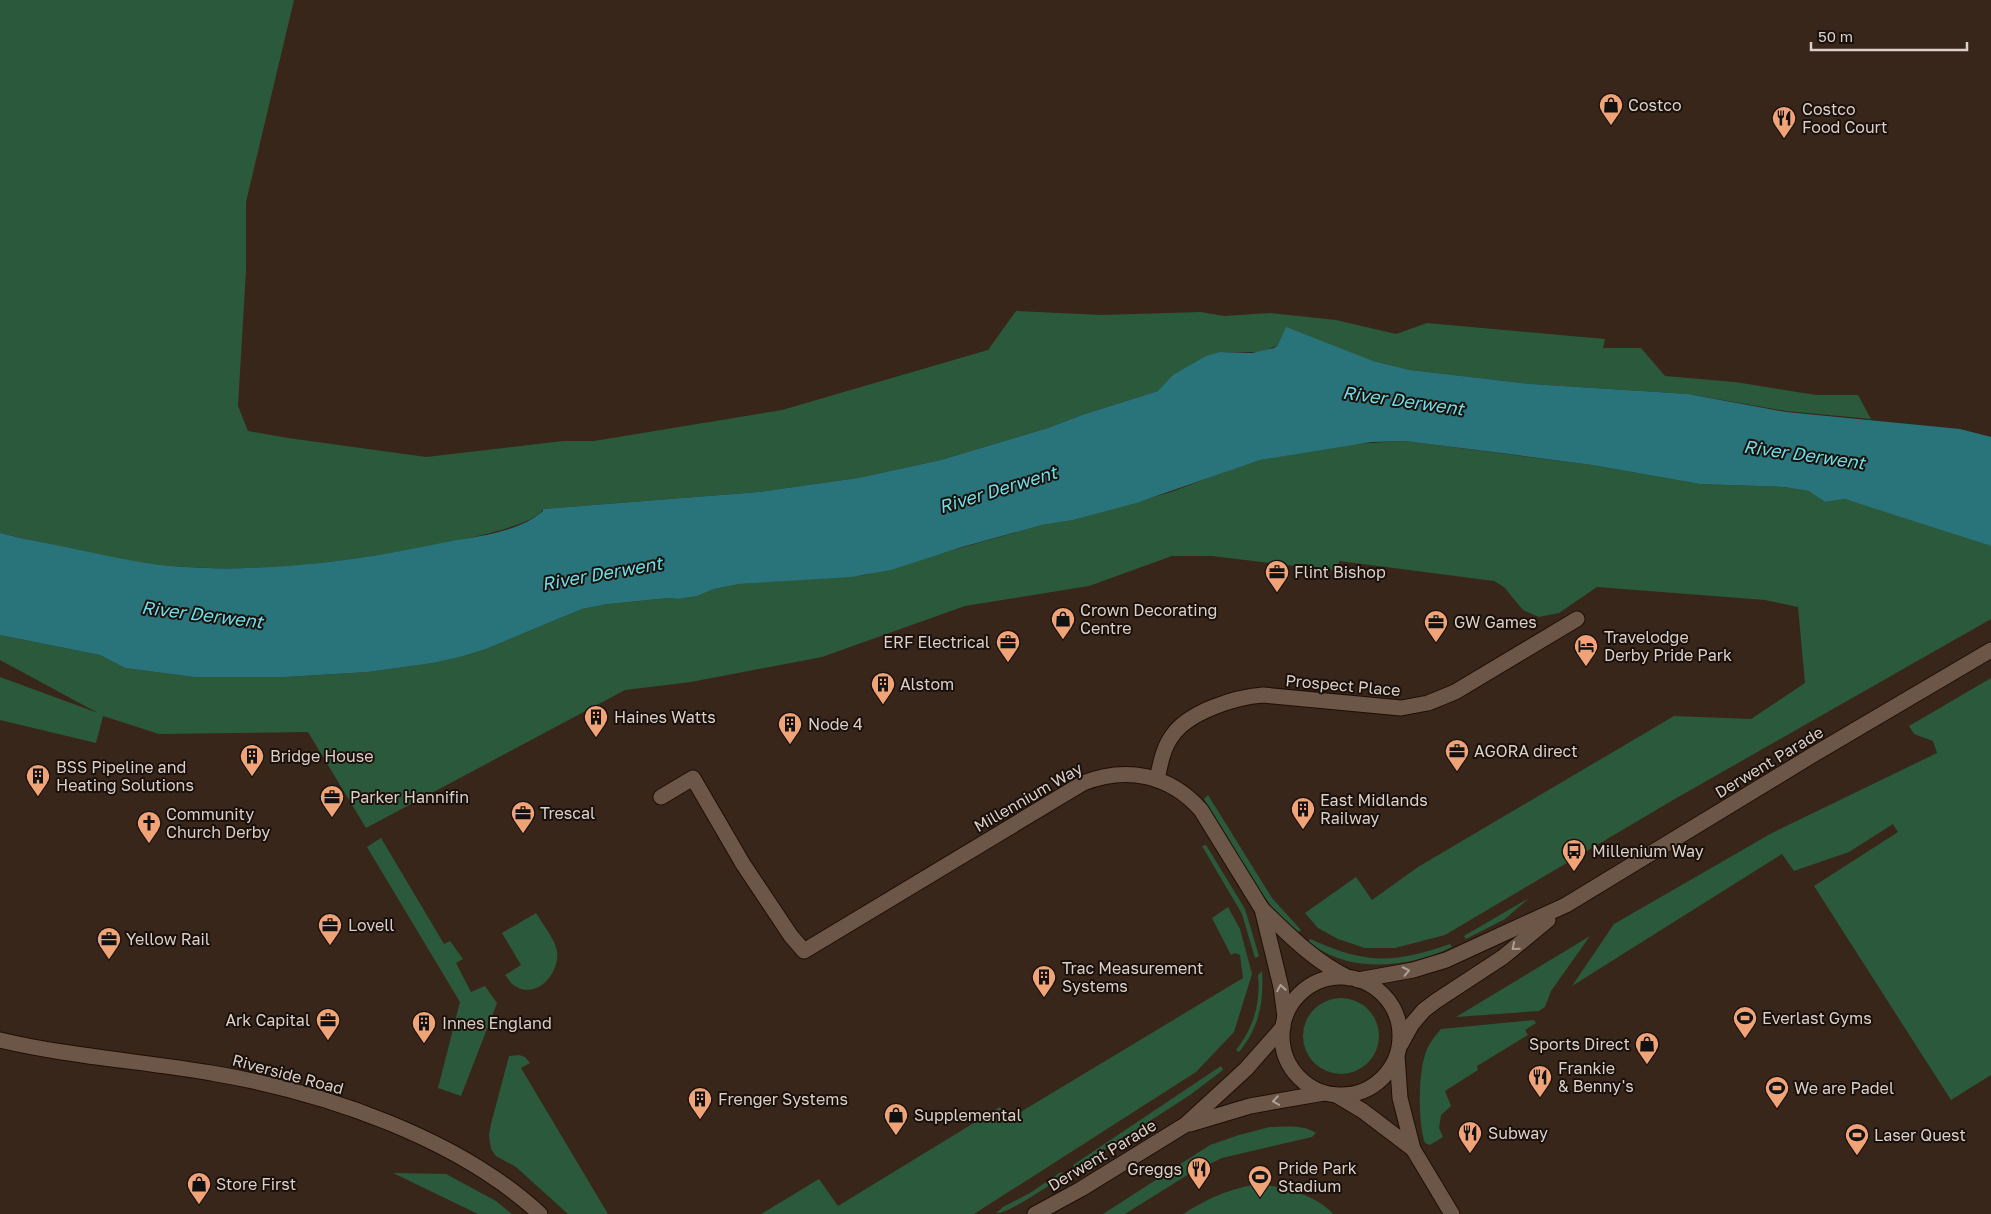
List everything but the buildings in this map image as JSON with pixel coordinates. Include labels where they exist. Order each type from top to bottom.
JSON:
[{"type":"street","name":"Prospect Place","points":[[1157,780],[1162,757],[1175,731],[1190,720],[1222,703],[1243,697],[1263,695],[1401,708],[1418,706],[1455,692],[1577,619]]},
{"type":"street","name":"Derwent Parade","points":[[1353,979],[1413,970],[1446,960],[1566,905],[1816,753],[1991,650]]},
{"type":"street","name":"Millennium Way","points":[[661,797],[693,778],[742,864],[791,936],[804,951],[1083,784],[1101,776],[1119,774],[1137,775],[1157,780],[1179,790],[1189,797],[1201,810],[1262,909],[1311,954],[1337,972],[1353,979]]},
{"type":"street","name":"Derwent Parade","points":[[1398,1052],[1419,1014],[1433,1002],[1503,957],[1566,905]]},
{"type":"street","name":"Millennium Way","points":[[1262,909],[1281,987],[1284,1022]]},
{"type":"street","points":[[1413,1149],[1363,1112],[1331,1094],[1312,1088],[1301,1080],[1289,1065],[1283,1047],[1284,1022],[1295,1000],[1310,986],[1328,979],[1353,979],[1374,987],[1387,998],[1392,1006],[1400,1030],[1398,1052],[1400,1098],[1413,1149],[1452,1214]]},
{"type":"street","name":"Derwent Parade","points":[[1035,1214],[1185,1125],[1246,1069],[1284,1022]]},
{"type":"street","name":"Riverside Road","points":[[0,1040],[217,1074],[281,1087],[324,1100],[413,1134],[451,1153],[496,1179],[540,1214]]},
{"type":"street","points":[[1331,1094],[1355,1094],[1371,1088],[1389,1071],[1398,1052]]},
{"type":"street","name":"Derwent Parade","points":[[1185,1125],[1250,1106],[1331,1094]]},
{"type":"green space","points":[[0,0],[294,0],[246,202],[246,270],[238,406],[248,431],[426,457],[563,441],[594,441],[782,410],[988,350],[1016,311],[1102,315],[1201,312],[1224,316],[1270,313],[1336,320],[1396,334],[1427,323],[1605,339],[1603,348],[1641,348],[1665,376],[1735,382],[1816,395],[1858,395],[1871,419],[1786,411],[1688,394],[1531,384],[1410,370],[1373,361],[1278,345],[1262,352],[1220,352],[1158,391],[1048,428],[941,460],[858,478],[759,492],[543,509],[530,519],[466,539],[380,555],[285,567],[200,568],[171,566],[129,561],[66,548],[0,533]]},
{"type":"green space","points":[[1405,441],[1592,465],[1700,484],[1784,487],[1810,491],[1825,502],[1845,499],[1863,504],[1991,546],[1991,619],[1673,800],[1445,935],[1395,948],[1365,948],[1338,939],[1318,928],[1305,913],[1356,877],[1372,900],[1418,867],[1674,716],[1751,719],[1805,683],[1798,607],[1765,600],[1597,587],[1559,613],[1539,617],[1523,610],[1504,587],[1494,581],[1339,561],[1338,571],[1212,556],[1172,556],[1089,586],[965,606],[822,657],[691,682],[625,690],[366,828],[308,732],[159,734],[103,716],[96,743],[0,720],[0,677],[98,713],[0,660],[0,635],[100,655],[125,668],[194,677],[285,677],[368,672],[433,663],[460,657],[486,649],[582,609],[608,604],[697,596],[714,589],[739,584],[865,575],[1042,525],[1073,520],[1171,492],[1260,460],[1352,444]]},
{"type":"green space","points":[[1991,678],[1991,1075],[1951,1100],[1814,886],[1898,832],[1893,824],[1849,852],[1794,871],[1782,854],[1572,986],[1614,924],[1772,833],[1937,753],[1933,741],[1914,734],[1909,726]]},
{"type":"green space","points":[[1208,795],[1272,898],[1301,930],[1297,933],[1272,907],[1260,891],[1204,799]]},
{"type":"green space","points":[[381,838],[444,944],[450,941],[463,959],[456,963],[471,992],[485,986],[497,1003],[461,1096],[438,1088],[460,1002],[367,847]]},
{"type":"green space","points":[[1206,845],[1245,909],[1259,956],[1255,958],[1242,914],[1202,846]]},
{"type":"green space","points":[[1529,898],[1505,919],[1466,939],[1464,936]]},
{"type":"green space","points":[[1228,907],[1240,929],[1252,974],[1234,1032],[1196,1072],[974,1214],[761,1214],[819,1179],[838,1206],[1000,1107],[1009,1119],[1243,978],[1240,955],[1235,953],[1231,955],[1212,918]]},
{"type":"green space","points":[[536,913],[554,942],[557,959],[551,975],[539,987],[531,990],[514,985],[505,975],[521,965],[502,933]]},
{"type":"green space","points":[[1590,936],[1551,991],[1545,1007],[1539,1011],[1456,1017]]},
{"type":"green space","points":[[1310,939],[1347,953],[1379,958],[1412,955],[1450,944],[1452,947],[1411,961],[1366,964],[1330,955],[1307,943]]},
{"type":"green space","points":[[1262,971],[1262,993],[1259,1014],[1251,1034],[1239,1052],[1236,1050],[1247,1033],[1257,1005],[1258,975]]},
{"type":"green space","points":[[1341,998],[1355,1001],[1368,1009],[1376,1022],[1379,1036],[1376,1050],[1368,1063],[1355,1071],[1341,1074],[1327,1071],[1314,1063],[1306,1050],[1303,1036],[1306,1022],[1314,1009],[1327,1001]]},
{"type":"green space","points":[[1534,1020],[1536,1023],[1525,1030],[1528,1035],[1477,1066],[1478,1070],[1445,1091],[1451,1106],[1441,1115],[1439,1128],[1443,1137],[1430,1145],[1425,1143],[1420,1112],[1421,1075],[1428,1048],[1441,1029]]},
{"type":"green space","points":[[519,1055],[525,1057],[530,1063],[521,1068],[608,1214],[568,1214],[516,1167],[496,1156],[491,1149],[489,1135],[491,1124],[509,1056]]},
{"type":"green space","points":[[1221,1066],[1223,1070],[1190,1095],[1075,1169],[1073,1165]]},
{"type":"green space","points":[[1270,1127],[1299,1127],[1316,1133],[1312,1137],[1222,1158],[1189,1174],[1125,1214],[1103,1214],[1210,1145]]},
{"type":"green space","points":[[1061,1172],[1065,1175],[1010,1209],[996,1213],[1003,1207],[1030,1193]]},
{"type":"green space","points":[[393,1173],[446,1174],[496,1201],[512,1214],[478,1214]]},
{"type":"green space","name":"Pride Park Stadium","points":[[1257,1184],[1298,1193],[1317,1201],[1333,1214],[1183,1214],[1218,1195]]},
{"type":"water","name":"River Derwent","points":[[1286,327],[1373,361],[1410,370],[1531,384],[1688,394],[1786,412],[1960,429],[1991,437],[1991,546],[1845,499],[1825,502],[1809,491],[1784,487],[1700,484],[1592,465],[1509,454],[1405,441],[1371,442],[1260,460],[1136,503],[1073,520],[1042,525],[962,547],[891,570],[851,577],[739,584],[714,589],[697,596],[608,604],[582,609],[486,649],[433,663],[368,672],[285,677],[194,677],[125,668],[100,655],[0,635],[0,533],[133,561],[171,566],[206,568],[275,567],[379,555],[510,529],[533,518],[543,509],[759,492],[858,478],[941,460],[1048,428],[1158,391],[1173,375],[1206,356],[1220,352],[1252,353],[1274,348],[1278,345]]},
{"type":"place","name":"Costco","points":[[1611,126]]},
{"type":"place","name":"Costco Food Court","points":[[1784,139]]},
{"type":"place","name":"Flint Bishop","points":[[1277,593]]},
{"type":"place","name":"Crown Decorating Centre","points":[[1063,640]]},
{"type":"place","name":"GW Games","points":[[1436,643]]},
{"type":"place","name":"ERF Electrical","points":[[1008,663]]},
{"type":"place","name":"Travelodge Derby Pride Park","points":[[1586,667]]},
{"type":"place","name":"Alstom","points":[[883,705]]},
{"type":"place","name":"Haines Watts","points":[[596,738]]},
{"type":"place","name":"Node 4","points":[[790,745]]},
{"type":"place","name":"AGORA direct","points":[[1457,772]]},
{"type":"place","name":"Bridge House","points":[[252,777]]},
{"type":"place","name":"BSS Pipeline and Heating Solutions","points":[[38,797]]},
{"type":"place","name":"Parker Hannifin","points":[[332,818]]},
{"type":"place","name":"East Midlands Railway","points":[[1303,830]]},
{"type":"place","name":"Trescal","points":[[523,834]]},
{"type":"place","name":"Community Church Derby","points":[[149,844]]},
{"type":"place","name":"Millenium Way","points":[[1574,872]]},
{"type":"place","name":"Lovell","points":[[330,946]]},
{"type":"place","name":"Yellow Rail","points":[[109,960]]},
{"type":"place","name":"Trac Measurement Systems","points":[[1044,998]]},
{"type":"place","name":"Everlast Gyms","points":[[1745,1039]]},
{"type":"place","name":"Ark Capital","points":[[328,1041]]},
{"type":"place","name":"Innes England","points":[[424,1044]]},
{"type":"place","name":"Sports Direct","points":[[1647,1065]]},
{"type":"place","name":"Frankie & Benny's","points":[[1540,1098]]},
{"type":"place","name":"We are Padel","points":[[1777,1109]]},
{"type":"place","name":"Frenger Systems","points":[[700,1120]]},
{"type":"place","name":"Supplemental","points":[[896,1136]]},
{"type":"place","name":"Subway","points":[[1470,1154]]},
{"type":"place","name":"Laser Quest","points":[[1857,1156]]},
{"type":"place","name":"Greggs","points":[[1199,1190]]},
{"type":"place","name":"Pride Park Stadium","points":[[1260,1198]]},
{"type":"place","name":"Store First","points":[[199,1205]]}]
